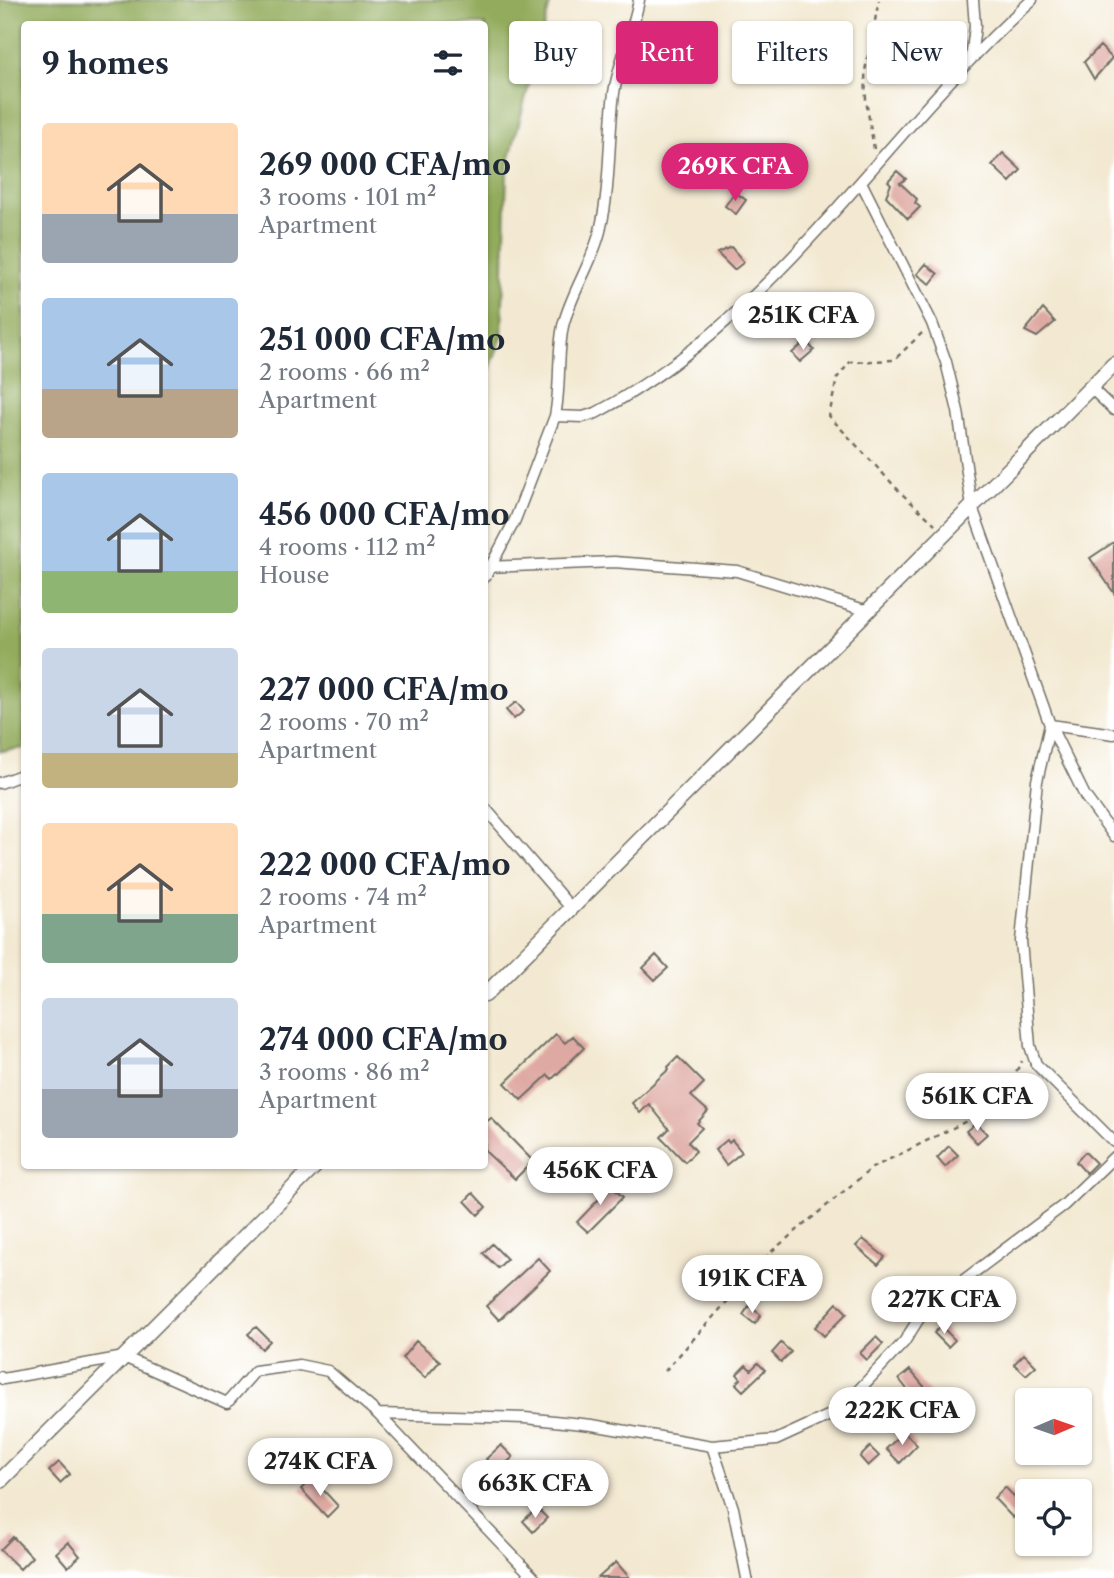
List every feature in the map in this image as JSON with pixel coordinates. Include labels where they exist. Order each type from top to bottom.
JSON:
[{"type":"street","points":[[488,567],[515,520],[555,416],[564,324],[589,266],[600,231],[616,81],[639,0]]},
{"type":"street","points":[[971,60],[975,26],[973,0]]},
{"type":"street","points":[[555,416],[583,417],[596,413],[674,364],[701,343],[791,260],[971,60],[1032,0]]},
{"type":"street","points":[[861,181],[932,323],[946,362],[958,411],[972,507],[1050,725],[1085,796],[1114,836]]},
{"type":"street","points":[[488,992],[1114,364]]},
{"type":"street","points":[[1091,388],[1114,410]]},
{"type":"street","points":[[488,571],[614,562],[737,571],[868,611]]},
{"type":"street","points":[[1050,725],[1114,734]]},
{"type":"street","points":[[1050,725],[1037,781],[1020,941],[1030,1046],[1036,1064],[1114,1142]]},
{"type":"street","points":[[0,783],[21,775]]},
{"type":"street","points":[[488,811],[571,908]]},
{"type":"street","points":[[378,1414],[525,1418],[592,1425],[712,1446],[776,1440],[839,1411],[904,1342],[925,1308],[1064,1205],[1114,1157]]},
{"type":"street","points":[[0,1481],[312,1169]]},
{"type":"street","points":[[0,1377],[3,1379],[124,1357],[227,1403],[255,1371],[299,1364],[328,1371],[378,1414],[534,1578]]},
{"type":"street","points":[[712,1446],[733,1508],[747,1578]]},
{"type":"path","points":[[874,167],[865,71],[879,0]]},
{"type":"path","points":[[932,323],[894,360],[850,362],[836,378],[829,416],[902,494],[945,534]]},
{"type":"path","points":[[666,1371],[772,1251],[872,1168],[997,1106],[1030,1046]]},
{"type":"green space","points":[[0,0],[551,0],[546,21],[509,21],[509,84],[529,84],[507,169],[502,337],[488,373],[488,21],[21,21],[21,748],[0,751]]},
{"type":"building","points":[[1100,46],[1112,58],[1094,79],[1084,62]]},
{"type":"building","points":[[1003,153],[1021,170],[1010,182],[992,165]]},
{"type":"building","points":[[897,171],[906,179],[900,183],[917,199],[915,203],[920,207],[908,219],[886,196],[891,184],[888,181]]},
{"type":"building","points":[[735,192],[746,200],[736,214],[725,206]]},
{"type":"building","points":[[731,247],[744,262],[734,270],[717,253]]},
{"type":"building","points":[[926,264],[938,274],[930,284],[917,274]]},
{"type":"building","points":[[857,302],[864,312],[853,320],[846,310]]},
{"type":"building","points":[[1043,309],[1055,322],[1037,337],[1025,331]]},
{"type":"building","points":[[806,341],[814,350],[800,362],[792,353]]},
{"type":"building","points":[[1114,542],[1114,593],[1090,558]]},
{"type":"building","points":[[516,702],[524,711],[514,719],[506,710]]},
{"type":"building","points":[[656,955],[668,968],[655,980],[643,968]]},
{"type":"building","points":[[556,1034],[565,1043],[573,1036],[584,1048],[552,1079],[548,1075],[521,1100],[505,1083]]},
{"type":"building","points":[[678,1057],[704,1083],[691,1096],[708,1111],[697,1123],[702,1128],[688,1142],[696,1151],[685,1162],[661,1137],[669,1129],[649,1104],[640,1113],[632,1103],[669,1069]]},
{"type":"building","points":[[491,1118],[533,1161],[515,1179],[488,1154],[488,1120]]},
{"type":"building","points":[[976,1123],[987,1134],[977,1143],[966,1131]]},
{"type":"building","points":[[727,1140],[729,1143],[732,1140],[742,1152],[726,1165],[715,1150]]},
{"type":"building","points":[[949,1146],[958,1155],[945,1167],[937,1158]]},
{"type":"building","points":[[1085,1152],[1096,1163],[1086,1173],[1076,1162]]},
{"type":"building","points":[[577,1156],[590,1168],[580,1178],[568,1166]]},
{"type":"building","points":[[607,1182],[623,1197],[588,1232],[577,1222],[601,1197],[597,1193]]},
{"type":"building","points":[[473,1193],[486,1207],[478,1215],[465,1201]]},
{"type":"building","points":[[863,1239],[885,1257],[878,1265],[856,1246]]},
{"type":"building","points":[[492,1244],[507,1259],[498,1268],[483,1253]]},
{"type":"building","points":[[538,1258],[550,1271],[499,1320],[486,1306]]},
{"type":"building","points":[[837,1303],[847,1313],[824,1336],[815,1327]]},
{"type":"building","points":[[749,1306],[761,1315],[755,1324],[743,1315]]},
{"type":"building","points":[[941,1326],[955,1340],[948,1347],[934,1333]]},
{"type":"building","points":[[256,1327],[270,1341],[262,1349],[248,1334]]},
{"type":"building","points":[[876,1337],[883,1344],[867,1360],[860,1353]]},
{"type":"building","points":[[416,1341],[440,1361],[425,1378],[402,1358]]},
{"type":"building","points":[[781,1343],[791,1352],[781,1362],[772,1353]]},
{"type":"building","points":[[1024,1354],[1036,1366],[1026,1375],[1014,1364]]},
{"type":"building","points":[[758,1363],[765,1370],[743,1391],[736,1384],[741,1379],[737,1374],[746,1365],[751,1370]]},
{"type":"building","points":[[910,1370],[939,1404],[923,1421],[908,1411],[917,1402],[899,1379]]},
{"type":"building","points":[[904,1432],[917,1445],[900,1463],[886,1449]]},
{"type":"building","points":[[501,1445],[513,1457],[498,1471],[486,1459]]},
{"type":"building","points":[[870,1447],[879,1456],[868,1466],[860,1457]]},
{"type":"building","points":[[59,1462],[70,1474],[60,1483],[49,1471]]},
{"type":"building","points":[[312,1478],[338,1506],[327,1517],[301,1489]]},
{"type":"building","points":[[1005,1487],[1015,1498],[1015,1516],[1013,1518],[994,1498]]},
{"type":"building","points":[[537,1508],[547,1518],[533,1532],[523,1521]]},
{"type":"building","points":[[13,1537],[32,1557],[20,1569],[0,1550]]},
{"type":"building","points":[[68,1542],[80,1556],[68,1567],[56,1553]]},
{"type":"building","points":[[616,1562],[630,1578],[598,1578]]}]
